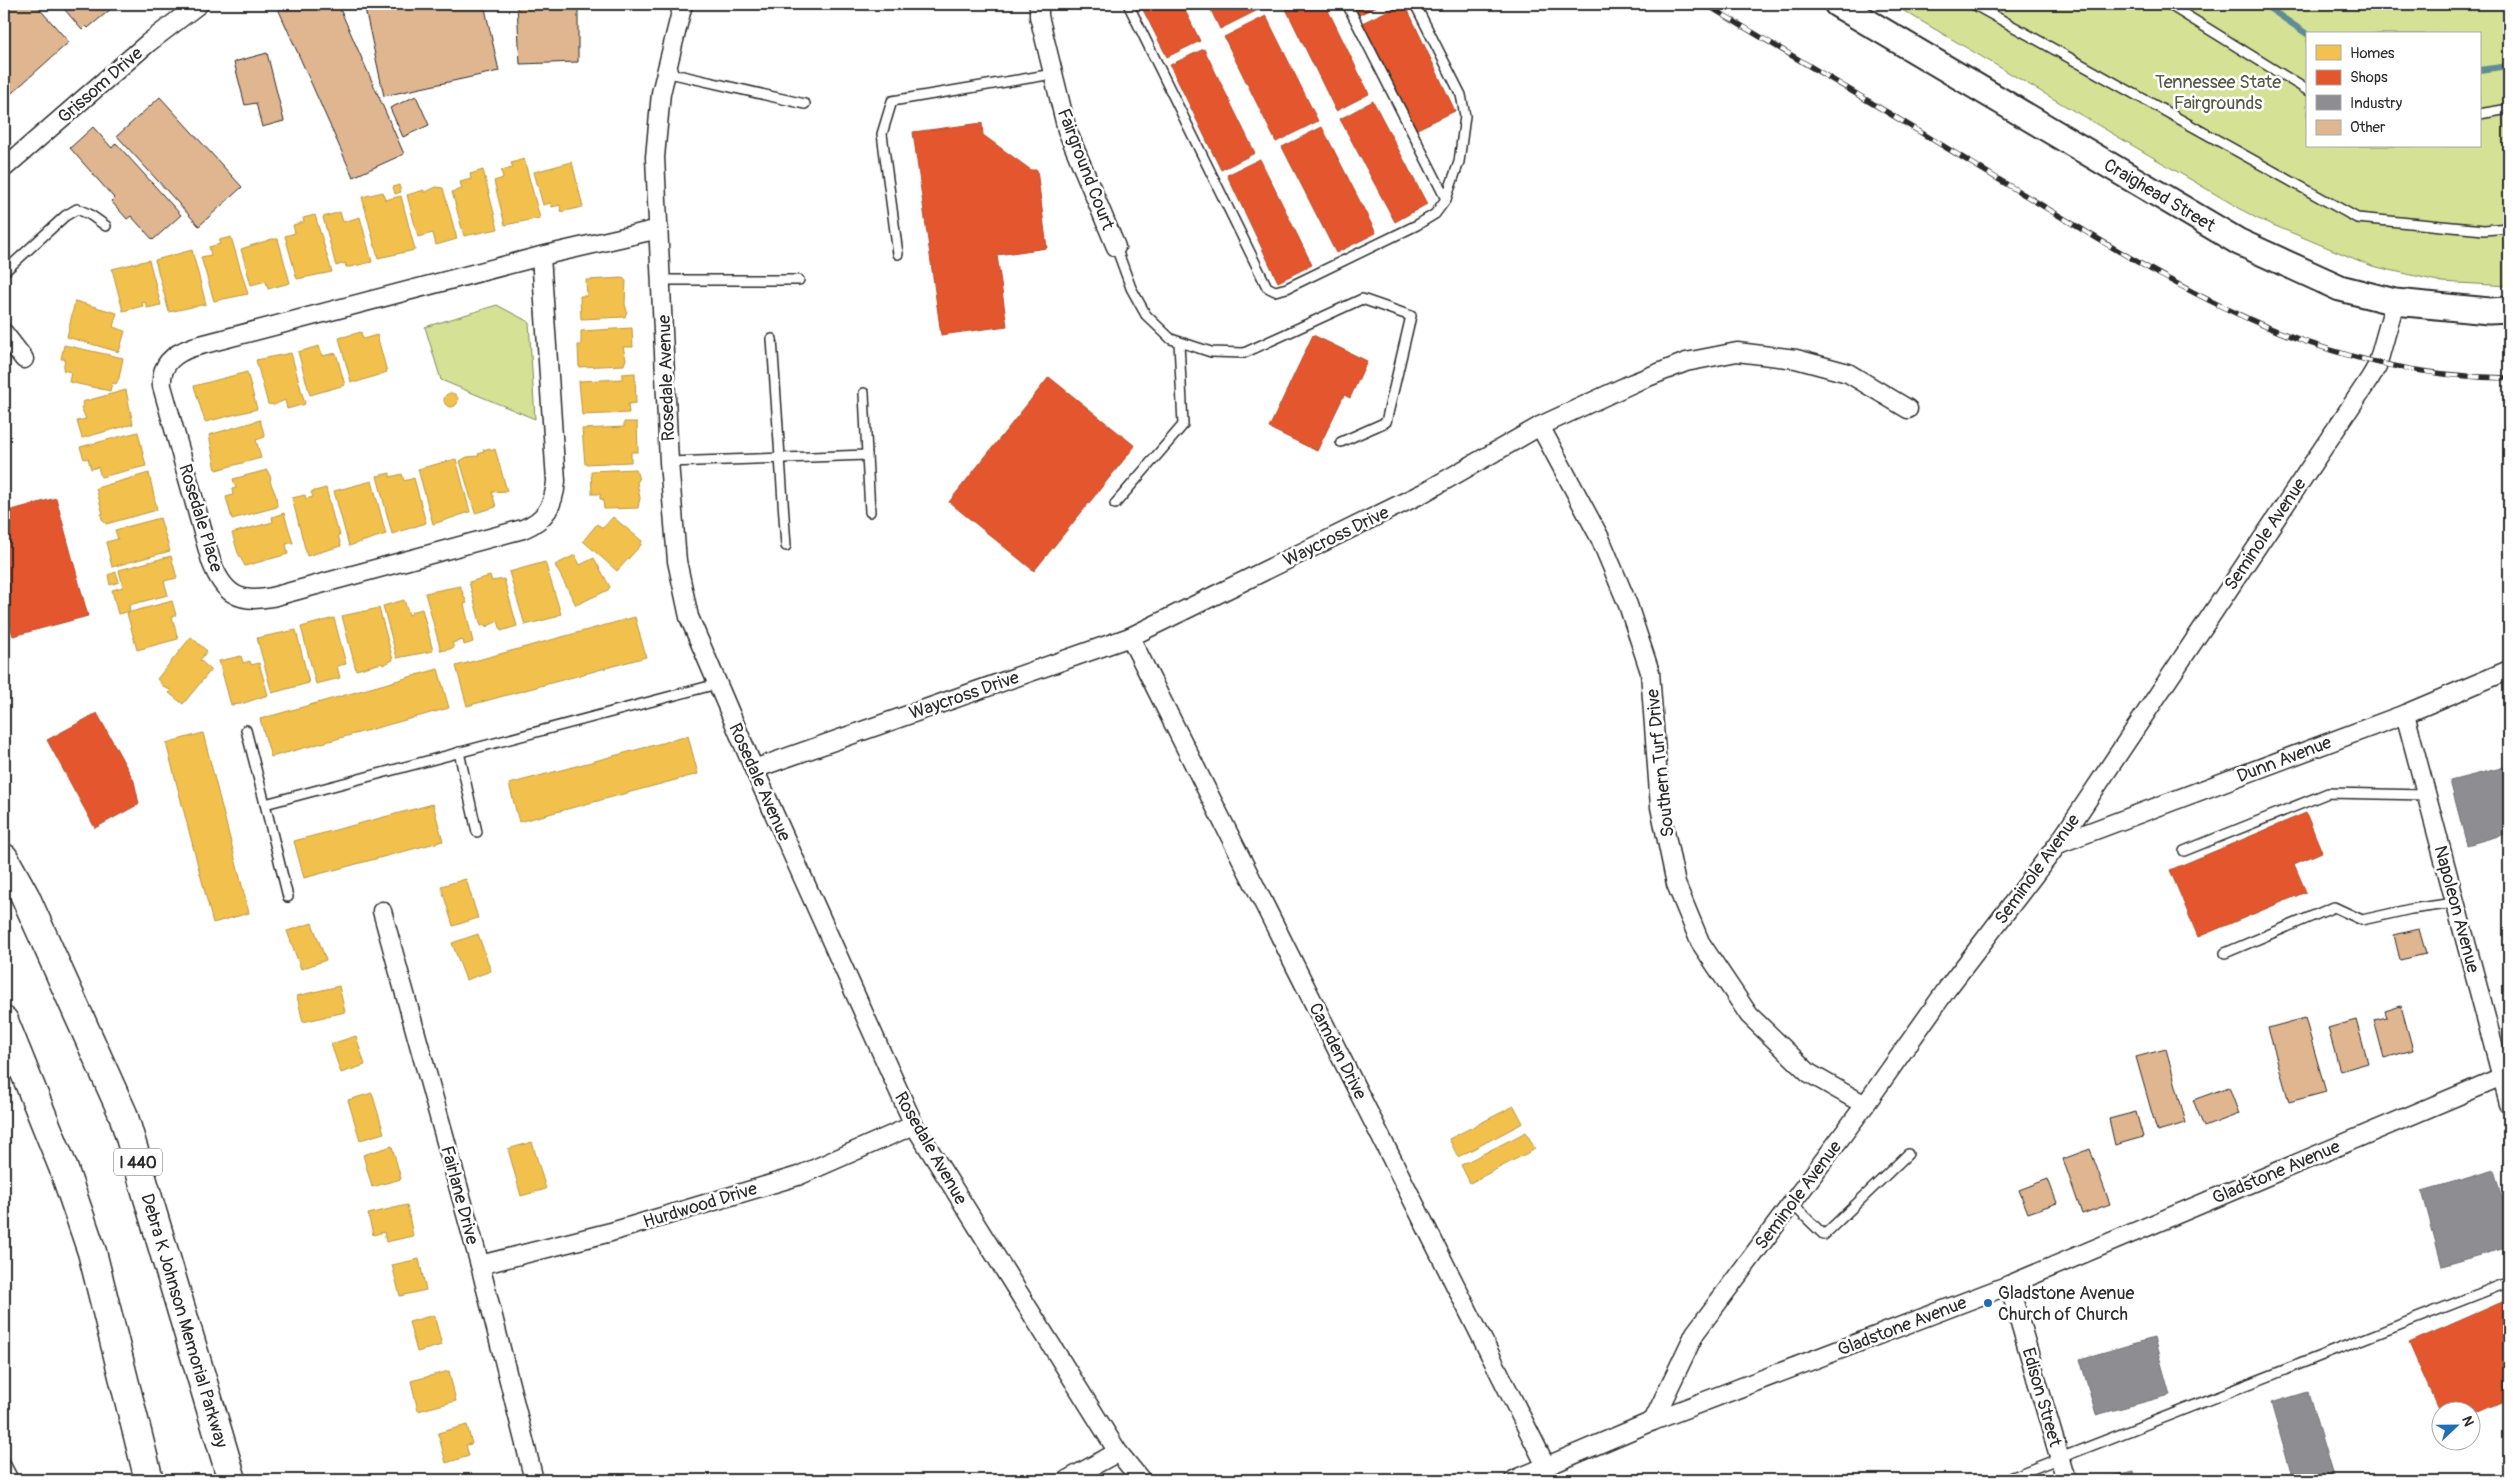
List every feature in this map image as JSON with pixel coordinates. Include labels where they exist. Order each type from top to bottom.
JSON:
[{"type":"highway","name":"Debra K Johnson Memorial Parkway","points":[[4,858],[25,896],[123,1114],[232,1480]]},
{"type":"highway","points":[[4,1021],[64,1167],[92,1252],[149,1480]]},
{"type":"street","name":"Grissom Drive","points":[[4,168],[148,43],[199,4]]},
{"type":"street","name":"Rosedale Avenue","points":[[682,4],[665,72],[658,112],[655,158],[669,462],[677,561],[682,591],[700,646],[716,684],[914,1125],[1118,1452],[1141,1480]]},
{"type":"street","name":"Fairground Court","points":[[1039,4],[1038,16],[1066,130],[1116,246]]},
{"type":"street","name":"Craighead Street","points":[[1836,4],[2239,242],[2340,288],[2395,302],[2489,311],[2509,310]]},
{"type":"street","name":"Rosedale Place","points":[[541,256],[556,481],[552,501],[545,516],[533,525],[523,529],[272,597],[247,600],[228,591],[216,575],[211,561],[162,386],[164,368],[176,354],[193,347],[541,256],[658,229]]},
{"type":"street","name":"Seminole Avenue","points":[[1653,1420],[1695,1333],[1865,1105],[1947,988],[2058,844],[2370,378],[2377,366],[2395,302]]},
{"type":"street","points":[[4,333],[24,359]]},
{"type":"street","name":"Waycross Drive","points":[[754,769],[1130,637],[1423,494],[1540,426],[1633,383],[1686,362],[1737,352],[1796,359],[1848,373],[1908,409]]},
{"type":"street","name":"Southern Turf Drive","points":[[1540,426],[1600,538],[1628,604],[1650,672],[1660,807],[1676,884],[1700,942],[1749,1015],[1809,1073],[1865,1105]]},
{"type":"street","name":"Camden Drive","points":[[1130,637],[1546,1466]]},
{"type":"street","name":"Dunn Avenue","points":[[2058,844],[2405,714],[2509,670]]},
{"type":"street","name":"Napoleon Avenue","points":[[2405,714],[2455,903],[2506,1076],[2509,1104]]},
{"type":"street","name":"Fairlane Drive","points":[[382,911],[480,1265],[534,1480]]},
{"type":"street","name":"Gladstone Avenue","points":[[1514,1480],[1653,1420],[2009,1285],[2506,1076]]},
{"type":"street","name":"Hurdwood Drive","points":[[480,1265],[611,1232],[798,1176],[914,1125]]},
{"type":"street","name":"Edison Street","points":[[2009,1285],[2066,1480]]},
{"type":"street","points":[[1067,1480],[1118,1452]]},
{"type":"lane","points":[[1128,4],[1267,287],[1275,291],[1287,288],[1408,229],[1435,214],[1446,199],[1459,162],[1465,116],[1461,95],[1415,4]]},
{"type":"lane","points":[[1347,4],[1446,199]]},
{"type":"lane","points":[[1973,4],[2357,218],[2484,230],[2509,228]]},
{"type":"lane","points":[[2168,4],[2306,89]]},
{"type":"lane","points":[[665,72],[805,104]]},
{"type":"lane","points":[[898,254],[882,134],[892,101],[1053,74]]},
{"type":"lane","points":[[2480,114],[2509,109]]},
{"type":"lane","points":[[4,272],[65,216],[77,209],[90,214],[106,226]]},
{"type":"lane","points":[[1116,246],[1131,288],[1146,316],[1171,339],[1211,352],[1244,352],[1362,299],[1411,316],[1386,422],[1342,442]]},
{"type":"lane","points":[[662,280],[799,280]]},
{"type":"lane","points":[[772,339],[786,546]]},
{"type":"lane","points":[[1115,504],[1183,425],[1179,342]]},
{"type":"lane","points":[[864,393],[870,512]]},
{"type":"lane","points":[[669,462],[868,455]]},
{"type":"lane","points":[[265,804],[716,684]]},
{"type":"lane","points":[[246,730],[288,897]]},
{"type":"lane","points":[[459,752],[477,832]]},
{"type":"lane","points":[[2184,851],[2328,793],[2427,795]]},
{"type":"lane","points":[[2225,953],[2334,907],[2362,920],[2411,909],[2455,903]]},
{"type":"lane","points":[[1792,1204],[1824,1235],[1908,1154]]},
{"type":"lane","points":[[2004,1480],[2509,1282]]},
{"type":"lane","points":[[4,1461],[14,1480]]},
{"type":"green space","name":"Tennessee State Fairgrounds","points":[[1892,4],[2509,4],[2509,286],[2442,282],[2372,266],[2256,218]]},
{"type":"green space","points":[[497,305],[529,322],[535,419],[441,380],[425,327]]},
{"type":"building: Homes","points":[[524,159],[540,218],[505,225],[494,181],[503,178],[501,170],[513,168],[511,163]]},
{"type":"building: Homes","points":[[572,162],[583,207],[561,212],[560,205],[552,207],[551,203],[543,205],[534,172]]},
{"type":"building: Homes","points":[[483,170],[498,229],[464,236],[452,192],[462,189],[460,182],[471,179],[470,174]]},
{"type":"building: Homes","points":[[399,185],[401,192],[395,194],[393,187]]},
{"type":"building: Homes","points":[[436,187],[443,188],[457,239],[436,245],[433,233],[418,237],[407,195],[424,190],[424,193]]},
{"type":"building: Homes","points":[[383,192],[385,200],[401,196],[415,250],[378,258],[362,197]]},
{"type":"building: Homes","points":[[340,212],[343,222],[360,217],[372,262],[350,267],[346,267],[345,263],[336,266],[323,217]]},
{"type":"building: Homes","points":[[315,215],[332,272],[297,279],[285,236],[295,233],[293,225],[304,222],[303,218]]},
{"type":"building: Homes","points":[[231,237],[248,294],[214,301],[201,257],[211,255],[209,247],[220,244],[219,240]]},
{"type":"building: Homes","points":[[272,239],[278,239],[290,283],[268,289],[266,281],[251,285],[241,249]]},
{"type":"building: Homes","points":[[192,250],[206,304],[169,312],[155,260]]},
{"type":"building: Homes","points":[[149,260],[161,305],[147,308],[145,302],[142,303],[143,306],[123,311],[112,269]]},
{"type":"building: Homes","points":[[623,278],[626,281],[625,304],[627,311],[625,317],[581,319],[580,296],[587,296],[586,280]]},
{"type":"building: Homes","points":[[75,301],[117,313],[113,327],[125,331],[119,352],[67,337]]},
{"type":"building: Homes","points":[[632,328],[633,347],[623,347],[626,359],[624,365],[579,367],[578,345],[581,345],[581,331]]},
{"type":"building: Homes","points":[[361,332],[363,339],[377,335],[387,372],[357,382],[351,382],[339,338]]},
{"type":"building: Homes","points":[[64,345],[123,358],[119,378],[116,384],[112,383],[110,391],[69,382],[71,372],[63,370],[65,359],[61,359]]},
{"type":"building: Homes","points":[[319,346],[322,356],[336,353],[345,385],[310,395],[298,352]]},
{"type":"building: Homes","points":[[291,353],[305,404],[287,409],[285,400],[274,405],[268,404],[256,360]]},
{"type":"building: Homes","points":[[247,372],[257,409],[205,422],[194,386]]},
{"type":"building: Homes","points":[[635,373],[636,403],[628,404],[629,413],[582,415],[579,381],[622,379],[622,374]]},
{"type":"building: Homes","points":[[126,390],[133,424],[82,438],[77,421],[86,419],[81,407],[83,407],[82,402]]},
{"type":"building: Homes","points":[[451,393],[456,395],[458,400],[456,405],[451,407],[446,405],[444,400],[446,395]]},
{"type":"building: Homes","points":[[260,420],[265,437],[256,440],[261,458],[216,470],[209,435]]},
{"type":"building: Homes","points":[[624,422],[637,422],[638,452],[631,452],[631,462],[585,464],[582,429],[624,427]]},
{"type":"building: Homes","points":[[138,432],[146,466],[101,477],[98,467],[91,469],[88,458],[84,459],[80,447]]},
{"type":"building: Homes","points":[[490,448],[491,451],[495,449],[507,491],[492,492],[496,507],[475,513],[460,461],[467,457],[479,456],[478,454],[484,452],[483,450]]},
{"type":"building: Homes","points":[[456,459],[470,512],[433,524],[418,469]]},
{"type":"building: Homes","points":[[636,469],[640,498],[638,508],[604,509],[603,499],[600,499],[600,494],[592,494],[591,471]]},
{"type":"building: Homes","points":[[267,470],[276,496],[277,507],[232,519],[226,497],[233,495],[232,489],[236,488],[233,479]]},
{"type":"building: Homes","points":[[149,473],[157,510],[106,524],[102,519],[101,514],[103,514],[96,488]]},
{"type":"building: Homes","points":[[390,473],[390,477],[402,474],[404,481],[414,478],[426,523],[392,534],[377,476]]},
{"type":"building: Homes","points":[[372,481],[386,534],[349,546],[334,491]]},
{"type":"building: Homes","points":[[326,488],[336,528],[338,528],[340,535],[338,535],[341,546],[307,556],[292,498],[305,495],[306,499],[313,497],[311,492]]},
{"type":"building: Homes","points":[[284,513],[293,543],[286,544],[288,554],[245,566],[238,553],[232,533],[273,522],[272,517]]},
{"type":"building: Homes","points":[[613,517],[642,541],[641,545],[617,571],[583,541],[597,524],[603,528]]},
{"type":"building: Homes","points":[[160,518],[170,551],[112,567],[106,542],[118,539],[115,530]]},
{"type":"building: Homes","points":[[575,555],[580,565],[594,558],[610,587],[608,590],[576,605],[555,565]]},
{"type":"building: Homes","points":[[171,556],[177,578],[164,581],[168,595],[129,605],[130,611],[118,614],[112,590],[123,587],[119,570]]},
{"type":"building: Homes","points":[[545,562],[561,614],[525,625],[509,572]]},
{"type":"building: Homes","points":[[116,572],[119,582],[110,585],[108,575]]},
{"type":"building: Homes","points":[[490,576],[492,581],[504,579],[517,626],[501,631],[498,621],[486,627],[486,625],[481,626],[469,582]]},
{"type":"building: Homes","points":[[460,586],[467,603],[464,604],[473,642],[464,645],[463,640],[452,643],[454,648],[441,651],[425,593]]},
{"type":"building: Homes","points":[[404,600],[409,615],[412,614],[411,612],[422,609],[433,651],[397,658],[383,606]]},
{"type":"building: Homes","points":[[172,601],[176,615],[172,617],[178,639],[137,650],[127,613]]},
{"type":"building: Homes","points":[[379,608],[393,660],[383,665],[382,663],[356,670],[342,616]]},
{"type":"building: Homes","points":[[635,617],[646,657],[467,706],[456,666]]},
{"type":"building: Homes","points":[[334,618],[346,664],[337,666],[340,678],[316,684],[301,627]]},
{"type":"building: Homes","points":[[296,630],[309,683],[272,693],[257,638]]},
{"type":"building: Homes","points":[[191,637],[207,651],[200,660],[211,670],[183,704],[169,693],[171,690],[165,688],[157,679]]},
{"type":"building: Homes","points":[[241,656],[243,663],[250,661],[251,665],[259,663],[268,695],[241,704],[231,705],[219,661]]},
{"type":"building: Homes","points":[[438,669],[449,708],[271,757],[260,719]]},
{"type":"building: Homes","points":[[203,733],[249,913],[213,923],[166,743]]},
{"type":"building: Homes","points":[[688,736],[698,774],[519,822],[509,784]]},
{"type":"building: Homes","points":[[433,804],[443,841],[304,878],[294,841]]},
{"type":"building: Homes","points":[[466,879],[478,918],[453,926],[441,886]]},
{"type":"building: Homes","points":[[312,923],[326,960],[301,969],[287,931]]},
{"type":"building: Homes","points":[[478,934],[491,971],[466,980],[452,943]]},
{"type":"building: Homes","points":[[339,986],[345,1012],[303,1022],[297,996]]},
{"type":"building: Homes","points":[[356,1036],[365,1065],[341,1073],[331,1044]]},
{"type":"building: Homes","points":[[372,1093],[384,1133],[360,1140],[348,1100]]},
{"type":"building: Homes","points":[[1514,1106],[1523,1123],[1458,1157],[1449,1139]]},
{"type":"building: Homes","points":[[1526,1132],[1535,1149],[1470,1183],[1461,1165]]},
{"type":"building: Homes","points":[[532,1142],[546,1189],[521,1196],[508,1149]]},
{"type":"building: Homes","points":[[392,1146],[401,1179],[372,1187],[363,1155]]},
{"type":"building: Homes","points":[[407,1205],[413,1236],[386,1242],[384,1232],[373,1235],[368,1214]]},
{"type":"building: Homes","points":[[419,1259],[426,1290],[400,1296],[392,1265]]},
{"type":"building: Homes","points":[[434,1315],[442,1345],[417,1352],[409,1322]]},
{"type":"building: Homes","points":[[449,1371],[456,1401],[418,1411],[411,1381]]},
{"type":"building: Homes","points":[[467,1425],[472,1444],[466,1445],[469,1456],[446,1463],[438,1433]]},
{"type":"building: Shops","points":[[1140,4],[1182,4],[1200,41],[1167,57]]},
{"type":"building: Shops","points":[[1208,4],[1260,4],[1262,8],[1220,29]]},
{"type":"building: Shops","points":[[1290,4],[1325,4],[1369,94],[1336,111],[1285,7]]},
{"type":"building: Shops","points":[[1354,4],[1381,4],[1359,15]]},
{"type":"building: Shops","points":[[1405,4],[1455,111],[1413,131],[1362,23]]},
{"type":"building: Shops","points":[[1266,16],[1318,121],[1276,142],[1224,37]]},
{"type":"building: Shops","points":[[1204,49],[1255,153],[1221,170],[1170,65]]},
{"type":"building: Shops","points":[[1373,101],[1427,204],[1395,222],[1340,119]]},
{"type":"building: Shops","points":[[982,123],[983,135],[1031,170],[1037,170],[1047,248],[997,255],[1007,326],[941,335],[913,132]]},
{"type":"building: Shops","points":[[1322,127],[1376,233],[1336,253],[1282,147]]},
{"type":"building: Shops","points":[[1260,159],[1312,265],[1278,282],[1227,175]]},
{"type":"building: Shops","points":[[1313,335],[1367,361],[1350,398],[1344,395],[1317,451],[1269,428]]},
{"type":"building: Shops","points":[[1049,377],[1135,446],[1034,571],[949,502]]},
{"type":"building: Shops","points":[[56,498],[88,616],[13,636],[4,601],[4,512]]},
{"type":"building: Shops","points":[[97,713],[134,781],[139,804],[95,828],[47,740]]},
{"type":"building: Shops","points":[[2306,813],[2322,852],[2294,864],[2306,892],[2198,937],[2170,870]]},
{"type":"building: Shops","points":[[2509,1299],[2509,1400],[2480,1413],[2480,1402],[2435,1402],[2409,1343]]},
{"type":"building: Industry","points":[[2509,766],[2509,833],[2467,845],[2450,781]]},
{"type":"building: Industry","points":[[2495,1170],[2509,1221],[2509,1247],[2442,1266],[2422,1191]]},
{"type":"building: Industry","points":[[2154,1338],[2170,1395],[2096,1415],[2080,1359]]},
{"type":"building: Industry","points":[[2308,1392],[2334,1480],[2293,1480],[2271,1403]]},
{"type":"building: Industry","points":[[2134,1471],[2136,1480],[2105,1480],[2104,1478]]},
{"type":"building: Other","points":[[4,4],[35,4],[69,42],[4,100]]},
{"type":"building: Other","points":[[60,4],[117,4],[88,28],[86,26],[82,30]]},
{"type":"building: Other","points":[[276,4],[345,4],[346,6],[340,9],[404,154],[353,177]]},
{"type":"building: Other","points":[[364,4],[484,4],[499,71],[384,96]]},
{"type":"building: Other","points":[[517,4],[578,4],[578,62],[520,64]]},
{"type":"building: Other","points":[[267,53],[284,121],[262,127],[256,103],[245,105],[234,62]]},
{"type":"building: Other","points":[[416,96],[429,125],[403,137],[390,108]]},
{"type":"building: Other","points":[[160,97],[242,187],[199,226],[117,136]]},
{"type":"building: Other","points":[[93,127],[112,148],[116,143],[181,215],[153,240],[131,216],[127,219],[111,201],[114,198],[70,148]]},
{"type":"building: Other","points":[[2419,929],[2426,954],[2400,960],[2394,935]]},
{"type":"building: Other","points":[[2401,1006],[2413,1050],[2384,1058],[2374,1020],[2387,1017],[2385,1011]]},
{"type":"building: Other","points":[[2305,1018],[2326,1092],[2289,1102],[2268,1028]]},
{"type":"building: Other","points":[[2356,1020],[2368,1063],[2340,1071],[2328,1028]]},
{"type":"building: Other","points":[[2166,1049],[2186,1123],[2157,1131],[2136,1057]]},
{"type":"building: Other","points":[[2229,1087],[2239,1114],[2204,1127],[2193,1100]]},
{"type":"building: Other","points":[[2136,1112],[2143,1137],[2115,1145],[2109,1119]]},
{"type":"building: Other","points":[[2090,1149],[2110,1204],[2082,1214],[2063,1159]]},
{"type":"building: Other","points":[[2048,1179],[2057,1203],[2028,1213],[2019,1190]]},
{"type":"waterway","points":[[2263,4],[2306,33]]},
{"type":"waterway","points":[[2480,70],[2509,66]]},
{"type":"railway","points":[[1705,4],[2124,254],[2183,287],[2243,316],[2304,341],[2368,360],[2436,373],[2509,378]]},
{"type":"place","name":"Gladstone Avenue Church of Church","points":[[1988,1303]]}]
